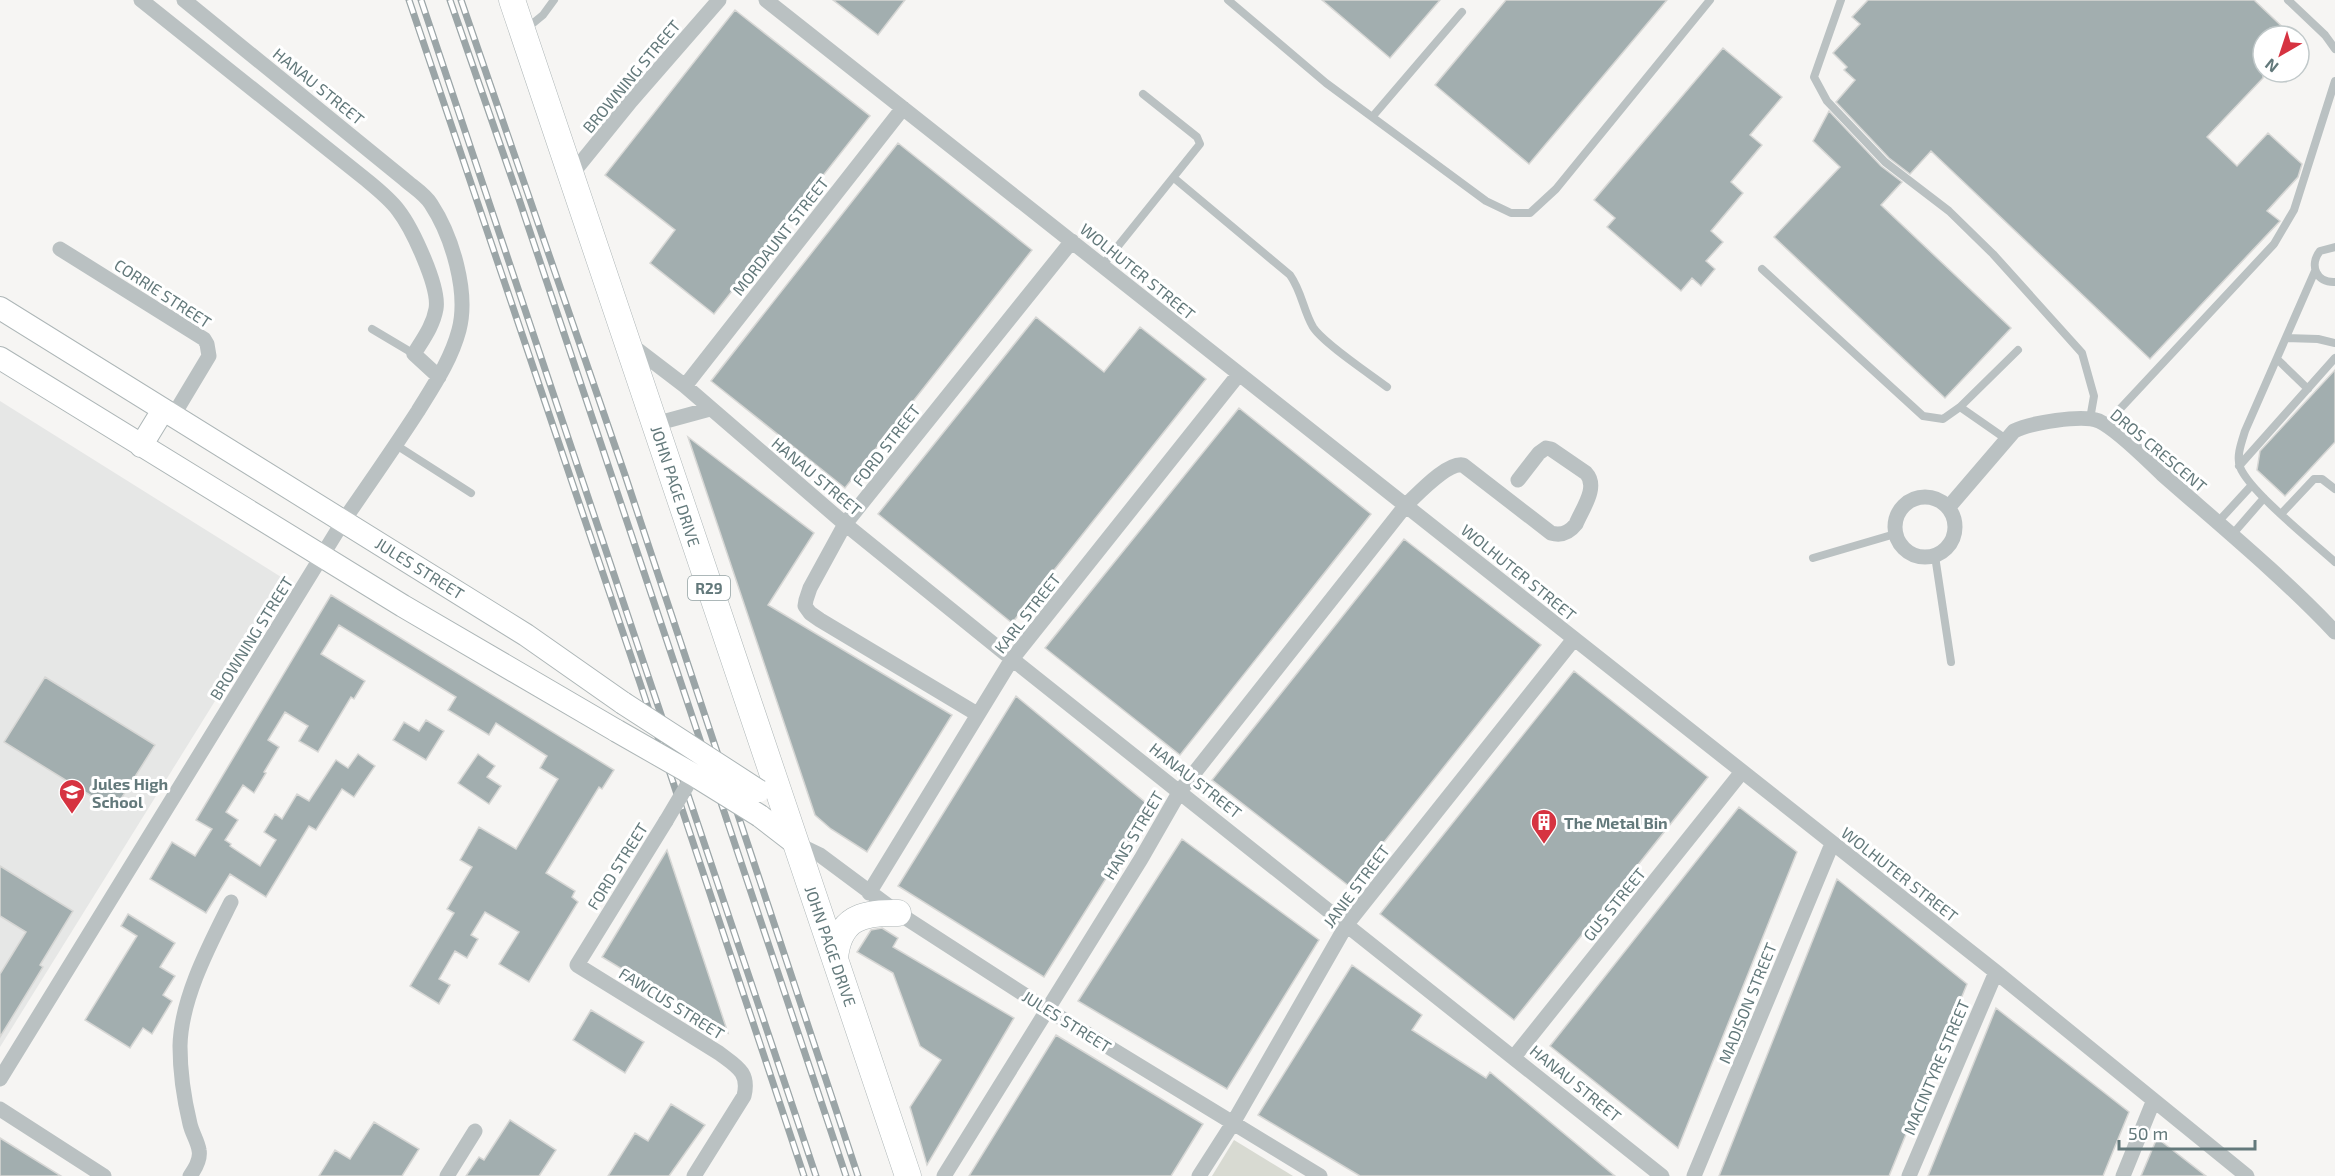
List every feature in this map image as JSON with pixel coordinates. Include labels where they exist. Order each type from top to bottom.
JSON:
[{"type":"main road","name":"JOHN PAGE DRIVE","points":[[512,0],[908,1176]]},
{"type":"main road","name":"JULES STREET","points":[[0,308],[526,634],[623,703],[759,791],[786,813]]},
{"type":"main road","name":"JULES STREET","points":[[0,358],[323,557],[694,775],[760,816],[795,843]]},
{"type":"main road","points":[[141,446],[168,413]]},
{"type":"main road","points":[[505,666],[526,634]]},
{"type":"main road","points":[[835,958],[836,944],[855,920],[869,914],[898,913]]},
{"type":"street","points":[[141,0],[364,178],[397,209],[407,224],[434,284],[437,305],[433,325],[414,354],[439,377]]},
{"type":"street","name":"HANAU STREET","points":[[184,0],[430,202]]},
{"type":"street","name":"BROWNING STREET","points":[[571,175],[718,0]]},
{"type":"street","name":"WOLHUTER STREET","points":[[766,0],[1406,505],[1741,773],[1996,972],[2153,1102],[2247,1176]]},
{"type":"street","name":"MORDAUNT STREET","points":[[685,386],[903,108]]},
{"type":"street","name":"BROWNING STREET","points":[[0,1079],[344,520],[396,445],[439,377],[459,328],[461,298],[456,260],[445,231],[430,202]]},
{"type":"street","name":"FORD STREET","points":[[977,714],[810,613],[805,606],[810,588],[845,524],[1072,241]]},
{"type":"street","name":"CORRIE STREET","points":[[60,249],[204,339],[207,344],[208,357],[168,413]]},
{"type":"street","name":"HANAU STREET","points":[[628,342],[685,386],[845,524],[1012,659],[1662,1176]]},
{"type":"street","name":"KARL STREET","points":[[869,893],[1012,659],[1239,374]]},
{"type":"street","points":[[655,424],[710,409]]},
{"type":"street","name":"DROS CRESCENT","points":[[1948,508],[2014,431],[2025,426],[2090,419],[2105,425],[2217,523],[2335,632]]},
{"type":"street","name":"HANS STREET","points":[[944,1176],[1048,1010],[1180,791],[1406,505],[1453,465],[1463,465],[1551,533],[1562,534],[1572,530],[1576,524],[1592,487],[1586,473],[1551,448],[1546,448],[1539,453],[1518,480]]},
{"type":"street","points":[[1924,497],[1938,500],[1948,508],[1954,521],[1954,536],[1947,548],[1935,556],[1922,558],[1910,554],[1901,546],[1896,534],[1895,521],[1901,509],[1911,501],[1924,497]]},
{"type":"street","name":"JANIE STREET","points":[[1199,1176],[1233,1123],[1347,924],[1574,639]]},
{"type":"street","name":"FORD STREET","points":[[577,965],[705,754]]},
{"type":"street","name":"GUS STREET","points":[[1514,1057],[1741,773]]},
{"type":"street","name":"JULES STREET","points":[[786,813],[820,855]]},
{"type":"street","name":"JULES STREET","points":[[795,843],[820,855],[898,913],[1048,1010],[1320,1176]]},
{"type":"street","name":"MADISON STREET","points":[[1694,1176],[1832,844]]},
{"type":"street","points":[[190,1176],[196,1167],[199,1151],[190,1123],[183,1085],[180,1045],[186,1009],[231,902]]},
{"type":"street","name":"FAWCUS STREET","points":[[577,965],[719,1053],[737,1067],[744,1076],[746,1086],[744,1096],[694,1176]]},
{"type":"street","name":"MACINTYRE STREET","points":[[1909,1176],[1996,972]]},
{"type":"street","points":[[2123,1176],[2153,1102]]},
{"type":"street","points":[[0,1109],[104,1176]]},
{"type":"street","points":[[447,1176],[475,1131]]},
{"type":"lane","points":[[544,0],[547,10]]},
{"type":"lane","points":[[522,31],[534,24],[554,0]]},
{"type":"lane","points":[[1228,0],[1326,83],[1486,201],[1511,213],[1530,213],[1556,189],[1710,0]]},
{"type":"lane","points":[[1841,0],[1814,77],[1821,93],[1885,162],[1949,211],[1993,254],[2082,353],[2094,396],[2090,419]]},
{"type":"lane","points":[[2288,0],[2325,35],[2335,49]]},
{"type":"lane","points":[[1373,116],[1462,12]]},
{"type":"lane","points":[[2105,425],[2274,244],[2294,210],[2335,81]]},
{"type":"lane","points":[[1102,266],[1200,144],[1197,137],[1143,94]]},
{"type":"lane","points":[[1174,178],[1290,275],[1299,287],[1313,327],[1387,387]]},
{"type":"lane","points":[[2335,247],[2327,247],[2316,257],[2315,271],[2245,431],[2239,453],[2239,466],[2251,486],[2335,562]]},
{"type":"lane","points":[[1762,269],[1923,416],[1943,419],[1960,407],[2018,350]]},
{"type":"lane","points":[[2315,271],[2322,279],[2335,282]]},
{"type":"lane","points":[[372,329],[414,354]]},
{"type":"lane","points":[[2286,338],[2318,339],[2335,343]]},
{"type":"lane","points":[[2239,466],[2335,358]]},
{"type":"lane","points":[[2277,359],[2308,389]]},
{"type":"lane","points":[[1960,407],[2006,439]]},
{"type":"lane","points":[[396,445],[471,494]]},
{"type":"lane","points":[[2282,513],[2314,479],[2322,479],[2335,489]]},
{"type":"lane","points":[[2217,523],[2251,486]]},
{"type":"lane","points":[[2231,536],[2264,498]]},
{"type":"lane","points":[[1813,558],[1896,534]]},
{"type":"lane","points":[[1935,556],[1951,662]]},
{"type":"shaded area","name":"Jules High School","points":[[0,401],[289,582],[0,1047]]},
{"type":"shaded area","points":[[1234,1140],[1293,1176],[1212,1176]]},
{"type":"building","points":[[833,0],[905,0],[878,35]]},
{"type":"building","points":[[1322,0],[1440,0],[1390,58]]},
{"type":"building","points":[[1506,0],[1667,0],[1529,164],[1435,85]]},
{"type":"building","points":[[1868,0],[2254,0],[2279,24],[2251,24],[2251,84],[2257,84],[2207,137],[2237,166],[2268,133],[2302,164],[2298,177],[2267,211],[2280,221],[2150,359],[1931,151],[1910,174],[1889,158],[1836,102],[1855,80],[1844,70],[1847,67],[1833,53],[1860,24],[1852,17]]},
{"type":"building","points":[[735,10],[870,116],[714,314],[650,263],[675,230],[605,175]]},
{"type":"building","points":[[1723,48],[1782,97],[1750,135],[1762,145],[1731,182],[1743,193],[1711,231],[1723,242],[1706,261],[1715,269],[1701,286],[1692,278],[1681,291],[1607,227],[1615,218],[1594,200]]},
{"type":"building","points":[[1829,111],[1881,166],[1902,182],[1881,205],[2011,328],[1945,398],[1774,237],[1840,167],[1813,141]]},
{"type":"building","points":[[898,143],[1032,250],[845,488],[711,381]]},
{"type":"building","points":[[1036,317],[1104,372],[1140,327],[1206,379],[1012,623],[878,514]]},
{"type":"building","points":[[2335,370],[2335,442],[2285,496],[2257,470],[2260,451]]},
{"type":"building","points":[[1239,408],[1371,514],[1180,755],[1045,648]]},
{"type":"building","points":[[688,437],[814,533],[768,605],[952,715],[867,852],[831,829],[815,815]]},
{"type":"building","points":[[1404,539],[1541,645],[1349,886],[1212,780]]},
{"type":"building","points":[[331,595],[614,770],[602,789],[599,787],[546,873],[575,891],[572,897],[578,902],[529,982],[499,964],[519,932],[485,912],[471,935],[478,939],[467,958],[455,951],[439,979],[450,985],[439,1004],[410,986],[454,913],[447,909],[472,867],[460,860],[479,827],[516,849],[558,779],[540,768],[547,756],[496,723],[489,735],[448,710],[456,697],[339,625],[321,654],[365,681],[354,699],[351,697],[318,752],[299,741],[308,726],[285,712],[268,740],[279,747],[264,772],[266,773],[254,793],[243,785],[226,812],[238,820],[225,840],[231,844],[230,846],[260,866],[276,840],[264,832],[275,814],[282,819],[297,794],[309,801],[336,760],[348,768],[358,754],[375,766],[354,797],[342,789],[316,830],[309,826],[266,897],[230,874],[206,913],[150,879],[172,842],[195,856],[212,829],[196,820]]},
{"type":"building","name":"The Metal Bin","points":[[1574,671],[1708,777],[1514,1020],[1380,914]]},
{"type":"building","points":[[45,677],[155,745],[114,810],[4,742]]},
{"type":"building","points":[[1016,696],[1151,807],[1044,977],[898,886]]},
{"type":"building","points":[[426,720],[444,731],[426,760],[393,740],[404,722],[419,731]]},
{"type":"building","points":[[478,754],[495,766],[487,777],[501,786],[489,804],[458,783]]},
{"type":"building","points":[[1739,807],[1797,852],[1678,1148],[1550,1046]]},
{"type":"building","points":[[1182,839],[1319,940],[1227,1089],[1078,1001]]},
{"type":"building","points":[[667,850],[728,1033],[602,957]]},
{"type":"building","points":[[0,866],[73,911],[40,965],[43,967],[0,1037],[0,974],[26,932],[0,916]]},
{"type":"building","points":[[1837,879],[1967,984],[1889,1176],[1719,1176]]},
{"type":"building","points":[[128,914],[175,943],[160,967],[175,976],[163,995],[172,1001],[152,1034],[143,1028],[130,1048],[85,1020],[137,936],[121,926]]},
{"type":"building","points":[[882,928],[898,938],[893,947],[1014,1018],[927,1165],[910,1107],[941,1060],[920,1046],[893,973],[857,952],[871,930]]},
{"type":"building","points":[[1352,965],[1422,1015],[1412,1030],[1486,1078],[1490,1072],[1615,1176],[1360,1176],[1258,1115]]},
{"type":"building","points":[[1996,1008],[2129,1112],[2103,1176],[1928,1176]]},
{"type":"building","points":[[591,1010],[644,1042],[625,1073],[573,1040]]},
{"type":"building","points":[[1056,1035],[1203,1124],[1171,1176],[969,1176]]},
{"type":"building","points":[[671,1104],[705,1125],[669,1176],[608,1176],[635,1133],[648,1141]]},
{"type":"building","points":[[510,1120],[556,1150],[539,1176],[466,1176],[479,1157],[484,1160]]},
{"type":"building","points":[[374,1122],[419,1149],[402,1176],[319,1176],[335,1150],[350,1159]]},
{"type":"building","points":[[0,1138],[61,1176],[0,1176]]},
{"type":"building","points":[[2157,1138],[2206,1176],[2141,1176]]},
{"type":"railway","points":[[409,0],[804,1176]]},
{"type":"railway","points":[[421,0],[816,1176]]},
{"type":"railway","points":[[450,0],[519,199],[846,1176]]},
{"type":"railway","points":[[461,0],[625,475],[858,1176]]},
{"type":"place","name":"Jules High School","points":[[72,815]]},
{"type":"place","name":"The Metal Bin","points":[[1544,845]]}]
